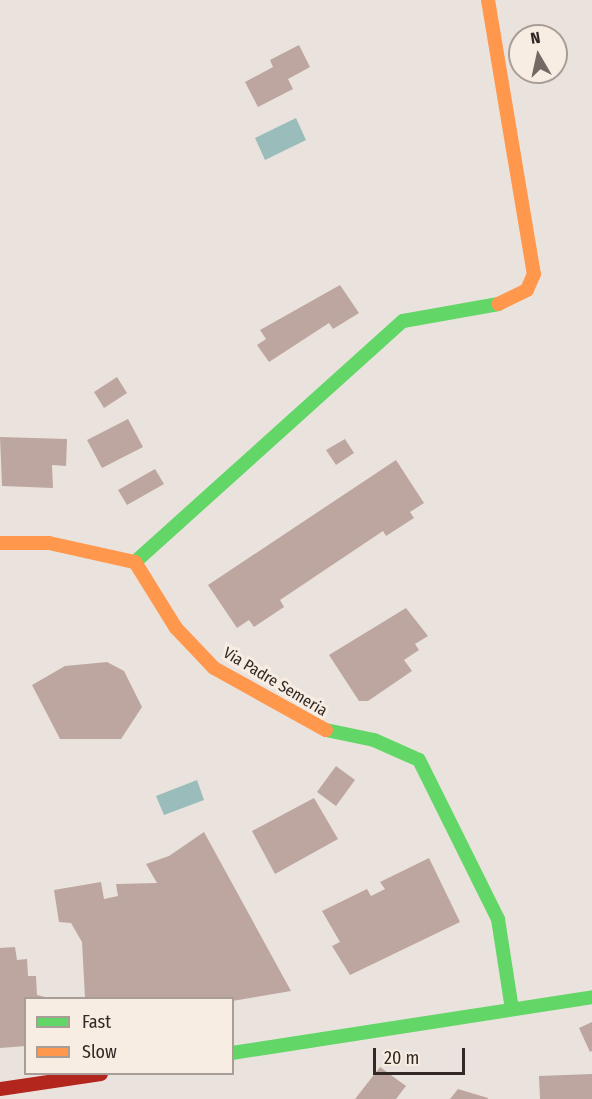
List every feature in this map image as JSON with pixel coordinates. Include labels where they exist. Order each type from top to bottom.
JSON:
[{"type":"street","points":[[0,543],[49,543],[135,562],[403,321],[509,302],[527,290],[534,274],[528,219],[488,0]]},
{"type":"street","name":"Via Padre Semeria","points":[[135,562],[176,628],[214,668],[315,728],[374,740],[419,760],[498,920],[512,1009]]},
{"type":"street","points":[[234,1053],[592,997]]},
{"type":"street","points":[[0,1089],[94,1075]]},
{"type":"water","points":[[296,118],[306,140],[265,160],[255,138]]},
{"type":"water","points":[[197,780],[204,800],[164,815],[156,796]]},
{"type":"building","points":[[299,45],[310,67],[288,79],[293,89],[258,107],[245,82],[273,67],[270,60]]},
{"type":"building","points":[[340,285],[359,313],[333,329],[329,323],[269,362],[257,345],[266,339],[260,330]]},
{"type":"building","points":[[117,377],[127,393],[104,408],[94,392]]},
{"type":"building","points":[[128,419],[143,447],[102,468],[87,440]]},
{"type":"building","points":[[0,437],[67,439],[66,466],[52,465],[53,488],[2,486]]},
{"type":"building","points":[[345,439],[354,453],[336,465],[326,450]]},
{"type":"building","points":[[396,460],[424,503],[410,512],[414,518],[386,536],[383,531],[280,600],[284,607],[254,627],[249,620],[237,628],[208,585]]},
{"type":"building","points":[[155,469],[164,484],[127,505],[118,490]]},
{"type":"building","points":[[406,608],[428,636],[415,644],[419,650],[404,660],[412,671],[368,701],[359,701],[329,655]]},
{"type":"building","points":[[107,662],[124,671],[142,707],[121,739],[60,739],[32,685],[65,666]]},
{"type":"building","points":[[336,766],[355,780],[336,806],[317,792]]},
{"type":"building","points":[[314,798],[338,839],[275,874],[252,831]]},
{"type":"building","points":[[204,832],[291,991],[234,1001],[234,997],[85,997],[82,942],[71,923],[59,922],[54,890],[101,882],[104,899],[118,896],[116,884],[157,883],[146,864],[169,856]]},
{"type":"building","points":[[429,858],[460,922],[350,975],[332,946],[340,942],[322,911],[367,889],[371,896],[385,889],[380,882]]},
{"type":"building","points":[[15,947],[17,960],[27,959],[28,976],[36,976],[37,995],[45,997],[24,997],[24,1046],[0,1048],[0,948]]},
{"type":"building","points":[[592,1022],[592,1051],[590,1052],[579,1028]]},
{"type":"building","points":[[380,1067],[406,1086],[396,1099],[355,1099]]},
{"type":"building","points":[[592,1074],[592,1099],[540,1099],[539,1076]]},
{"type":"building","points":[[458,1089],[488,1098],[488,1099],[450,1099]]},
{"type":"traffic: fast","points":[[135,562],[403,321],[498,304]]},
{"type":"traffic: fast","points":[[326,730],[374,740],[419,760],[498,919],[512,1009]]},
{"type":"traffic: fast","points":[[234,1053],[592,997]]},
{"type":"traffic: slow","points":[[488,0],[534,274],[527,290],[498,304]]},
{"type":"traffic: slow","points":[[0,543],[49,543],[135,562],[176,628],[214,668],[326,730]]},
{"type":"traffic: jam","points":[[0,1089],[94,1075]]}]
